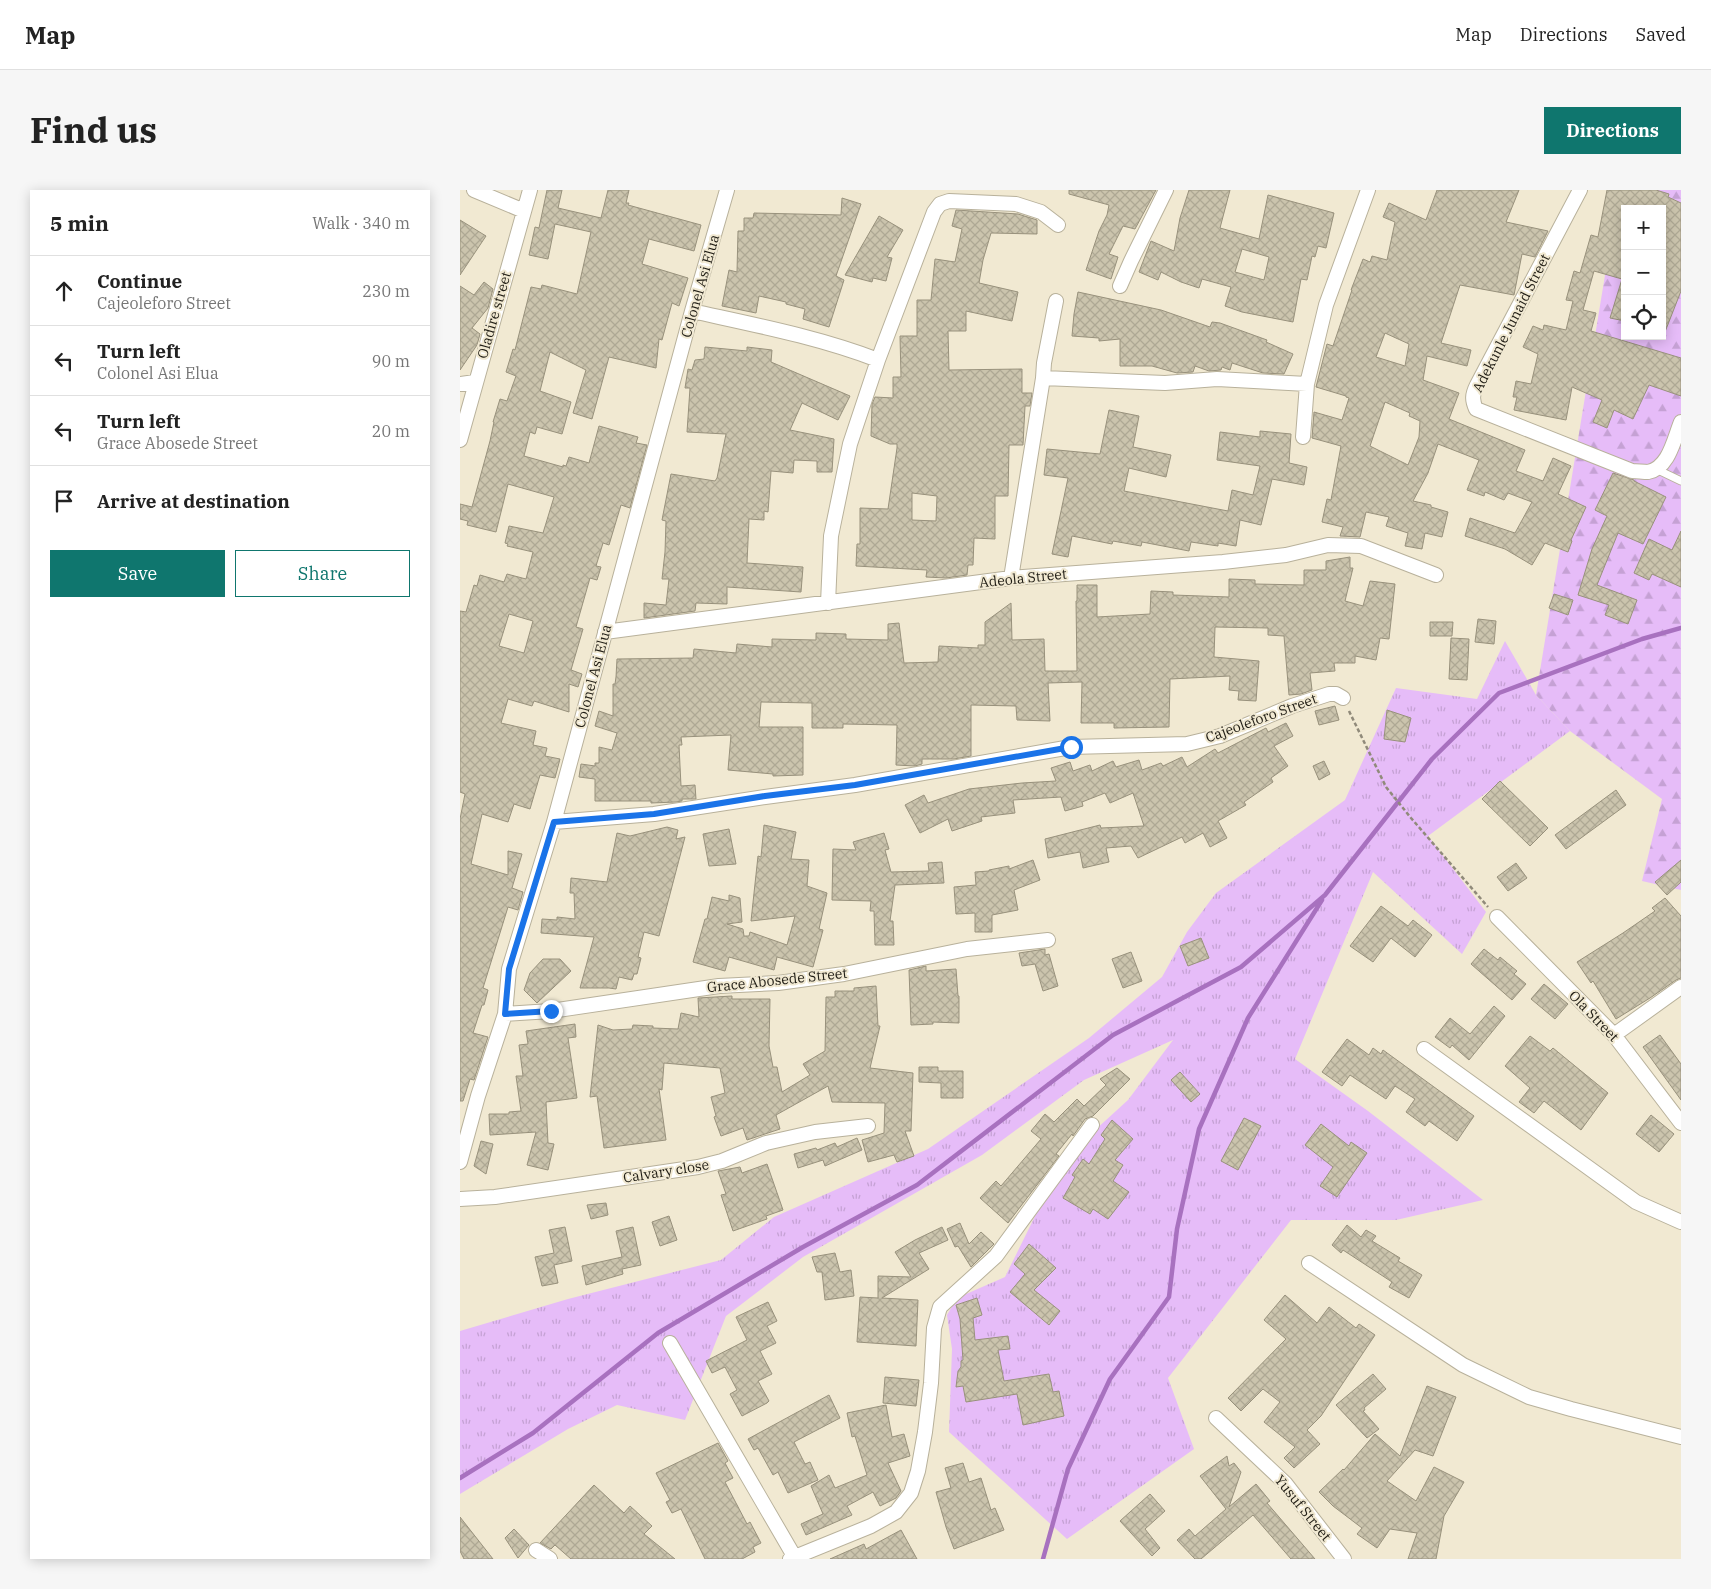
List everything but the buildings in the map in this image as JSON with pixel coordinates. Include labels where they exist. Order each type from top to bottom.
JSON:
[{"type":"street","points":[[474,190],[524,211]]},
{"type":"street","name":"Oladire street","points":[[460,440],[530,190]]},
{"type":"street","name":"Colonel Asi Elua","points":[[460,1162],[478,1096],[505,1014],[509,969],[554,822],[692,311],[727,190]]},
{"type":"street","points":[[1120,286],[1166,190]]},
{"type":"street","points":[[1303,437],[1307,384],[1326,305],[1368,190]]},
{"type":"street","name":"Adekunle Junaid Street","points":[[1580,190],[1473,393],[1472,401],[1476,409],[1632,470],[1646,472],[1661,465]]},
{"type":"street","points":[[828,603],[832,536],[848,453],[878,360],[934,212],[940,204],[949,201],[1016,204],[1041,212],[1058,225]]},
{"type":"street","points":[[1011,578],[1044,363],[1056,301]]},
{"type":"street","points":[[692,311],[805,336],[878,360]]},
{"type":"street","points":[[1043,378],[1165,383],[1216,379],[1307,384]]},
{"type":"street","points":[[460,384],[475,382]]},
{"type":"street","points":[[1661,465],[1681,422]]},
{"type":"street","name":"Adeola Street","points":[[606,632],[1011,578],[1223,562],[1286,555],[1328,545],[1361,546],[1436,575]]},
{"type":"street","name":"Cajeoleforo Street","points":[[554,822],[654,814],[765,796],[855,785],[1071,747],[1187,744],[1220,736],[1292,706],[1329,694],[1336,694],[1343,698]]},
{"type":"street","name":"Ola Street","points":[[1497,917],[1614,1035],[1681,1123]]},
{"type":"street","name":"Grace Abosede Street","points":[[505,1014],[551,1011],[719,986],[778,983],[844,974],[967,949],[1048,940]]},
{"type":"street","points":[[1614,1035],[1681,988]]},
{"type":"street","points":[[1424,1049],[1636,1202],[1681,1222]]},
{"type":"street","points":[[670,1343],[792,1558],[871,1526],[896,1512],[911,1493],[918,1471],[931,1383],[934,1328],[940,1307],[996,1256],[1092,1125]]},
{"type":"street","name":"Calvary close","points":[[460,1198],[495,1198],[698,1167],[722,1162],[766,1143],[815,1132],[868,1126]]},
{"type":"street","points":[[1309,1263],[1463,1365],[1529,1397],[1681,1436]]},
{"type":"street","name":"Yusuf Street","points":[[1216,1418],[1285,1483],[1344,1559]]},
{"type":"street","points":[[536,1550],[550,1559]]},
{"type":"lane","points":[[1661,465],[1681,481]]},
{"type":"path","points":[[1343,698],[1386,788],[1497,917]]},
{"type":"green space","points":[[1619,190],[1681,190],[1681,890],[1642,881],[1662,799],[1570,731],[1536,695]]},
{"type":"green space","points":[[1505,641],[1536,695],[1570,731],[1428,836],[1486,912],[1462,954],[1373,872],[1295,1059],[1368,1111],[1483,1200],[1396,1220],[1291,1220],[1168,1378],[1194,1449],[1067,1539],[949,1432],[952,1349],[947,1315],[957,1298],[1005,1277],[1044,1198],[1082,1142],[1128,1100],[1173,1040],[1084,1080],[982,1155],[803,1257],[726,1316],[685,1420],[617,1405],[568,1429],[460,1494],[460,1331],[568,1299],[721,1260],[774,1217],[928,1149],[1089,1038],[1162,977],[1187,932],[1216,893],[1345,800],[1396,688],[1477,699]]},
{"type":"waterway","points":[[460,1478],[533,1433],[658,1333],[803,1247],[917,1185],[1113,1035],[1241,967],[1325,895],[1432,759],[1499,693],[1642,639],[1681,628]]},
{"type":"waterway","points":[[1043,1559],[1068,1469],[1110,1379],[1169,1297],[1177,1229],[1199,1129],[1248,1018],[1322,900]]},
{"type":"route","points":[[551,1011],[505,1014],[509,969],[554,822],[654,814],[765,796],[855,785],[1071,747]]}]
